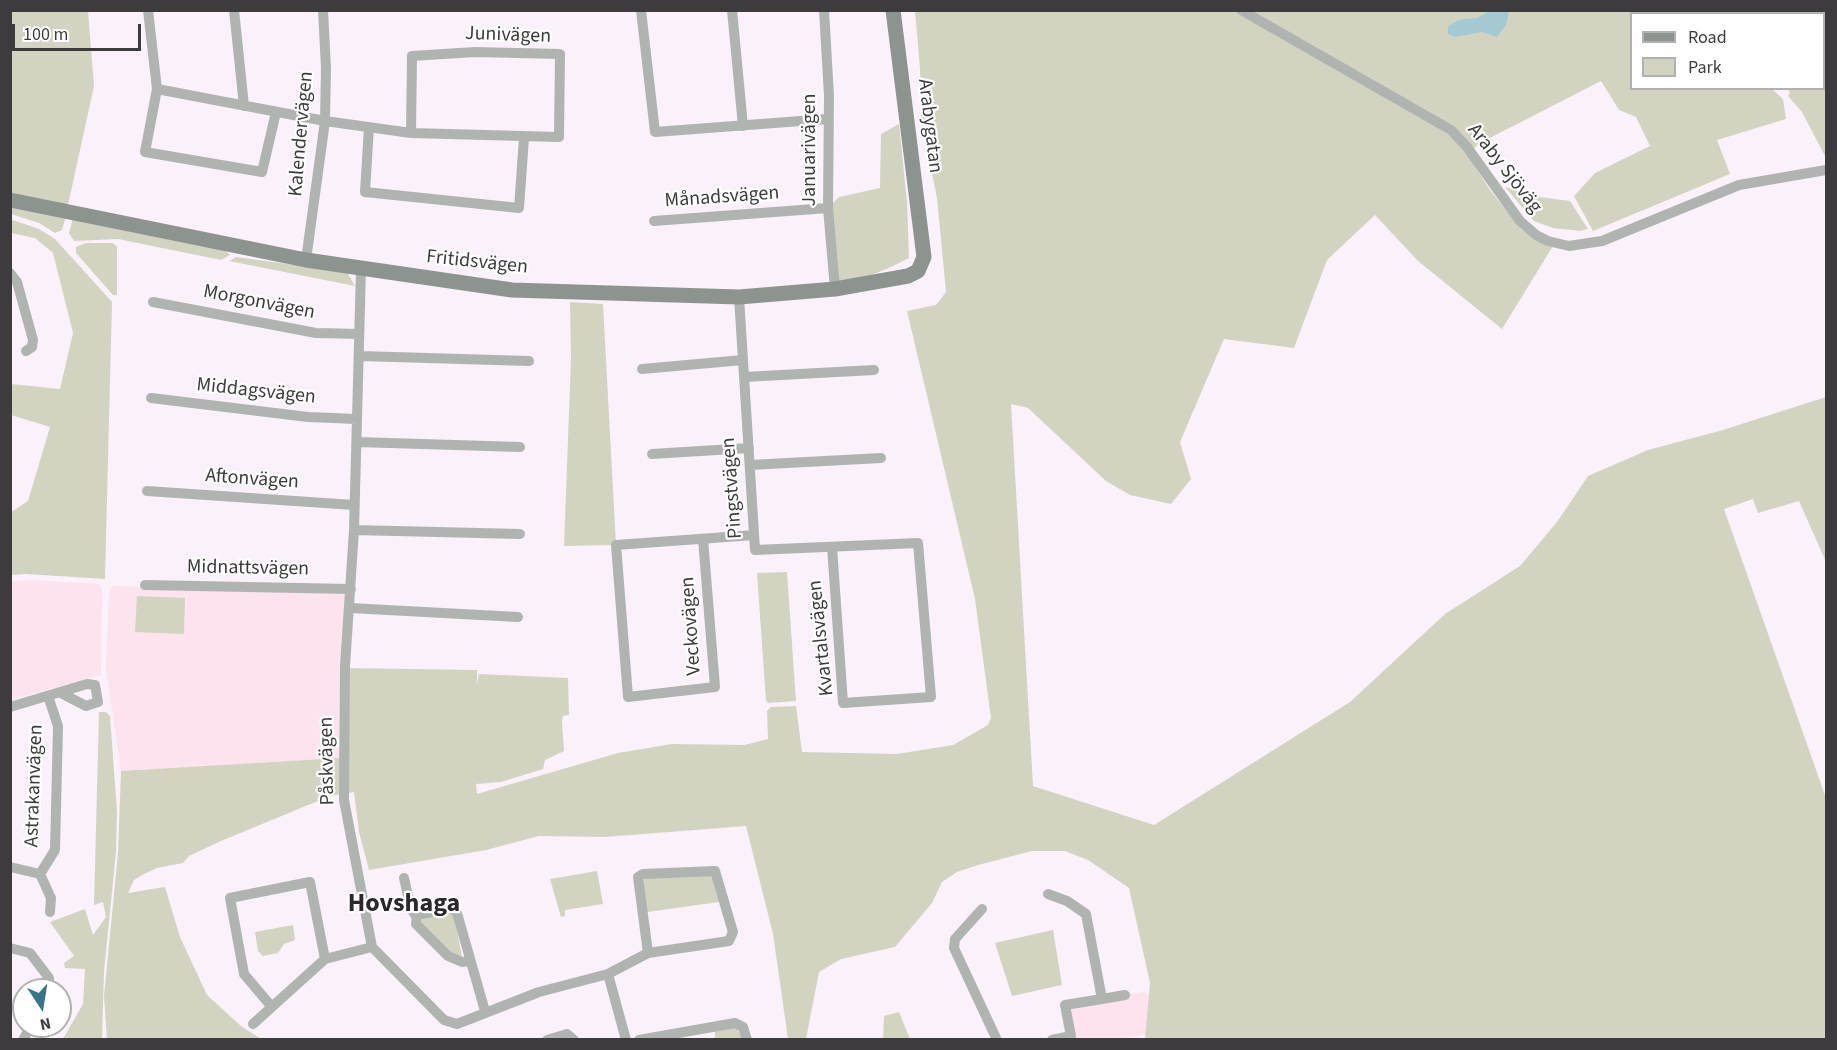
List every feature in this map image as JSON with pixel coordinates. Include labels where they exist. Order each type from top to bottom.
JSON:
[{"type":"street","points":[[148,10],[157,89],[145,152],[262,172],[276,112]]},
{"type":"street","points":[[234,10],[244,106]]},
{"type":"street","name":"Kalendervägen","points":[[306,260],[325,121],[326,68],[323,10]]},
{"type":"street","points":[[641,10],[655,132],[827,119]]},
{"type":"street","points":[[732,10],[743,126]]},
{"type":"street","name":"Januarivägen","points":[[824,10],[829,96],[828,208],[835,289]]},
{"type":"street","name":"Arabygatan","points":[[893,10],[924,248]]},
{"type":"street","name":"Araby Sjöväg","points":[[1241,10],[1451,130],[1467,147],[1520,221],[1536,235],[1548,241],[1569,246],[1602,241],[1739,185],[1827,170]]},
{"type":"street","name":"Junivägen","points":[[157,89],[325,121],[411,134],[559,137],[560,54],[475,52],[412,56],[411,134]]},
{"type":"street","points":[[369,127],[365,192],[519,208],[524,138]]},
{"type":"street","name":"Fritidsvägen","points":[[10,200],[361,270],[512,290],[739,297],[835,289],[908,276],[918,271],[922,264],[924,248]]},
{"type":"street","name":"Månadsvägen","points":[[654,221],[828,208]]},
{"type":"street","name":"Påskvägen","points":[[361,270],[354,530],[345,666],[344,800],[372,947]]},
{"type":"street","points":[[10,273],[17,282],[33,340],[32,347],[26,351]]},
{"type":"street","name":"Pingstvägen","points":[[739,297],[755,550],[918,543]]},
{"type":"street","name":"Morgonvägen","points":[[153,302],[316,333],[358,334]]},
{"type":"street","points":[[360,356],[530,362]]},
{"type":"street","points":[[642,369],[743,360]]},
{"type":"street","points":[[744,377],[874,370]]},
{"type":"street","name":"Middagsvägen","points":[[151,398],[308,417],[357,419]]},
{"type":"street","points":[[357,442],[520,447]]},
{"type":"street","points":[[652,454],[748,448]]},
{"type":"street","points":[[750,465],[881,458]]},
{"type":"street","name":"Aftonvägen","points":[[147,492],[354,505]]},
{"type":"street","points":[[354,530],[520,534]]},
{"type":"street","points":[[703,539],[754,535]]},
{"type":"street","name":"Veckovägen","points":[[703,539],[715,687],[628,697],[616,545],[703,539]]},
{"type":"street","name":"Kvartalsvägen","points":[[832,547],[843,703],[931,697],[918,543]]},
{"type":"street","name":"Midnattsvägen","points":[[145,585],[351,590]]},
{"type":"street","points":[[350,608],[518,617]]},
{"type":"street","name":"Astrakanvägen","points":[[10,707],[62,693]]},
{"type":"street","name":"Astrakanvägen","points":[[40,874],[54,854],[56,845],[58,726],[48,696]]},
{"type":"street","name":"Astrakanvägen","points":[[10,867],[40,874]]},
{"type":"street","points":[[253,1024],[325,959],[372,947],[444,1020],[457,1024],[485,1011],[559,986],[608,974],[648,953],[732,939],[733,932],[725,900],[714,871],[643,874],[638,877],[648,953]]},
{"type":"street","name":"Astrakanvägen","points":[[40,874],[51,898],[50,912]]},
{"type":"street","points":[[404,878],[418,927],[448,956],[462,962],[470,962]]},
{"type":"street","points":[[271,1006],[244,974],[230,898],[310,882],[325,959]]},
{"type":"street","points":[[1048,894],[1067,901],[1086,914],[1102,999]]},
{"type":"street","points":[[416,916],[448,908],[455,910],[485,1011]]},
{"type":"street","points":[[982,909],[955,939],[954,948],[997,1040]]},
{"type":"street","points":[[10,948],[30,953],[49,978]]},
{"type":"street","points":[[608,974],[627,1040]]},
{"type":"street","points":[[1052,1040],[1071,1036],[1065,1005],[1125,995]]},
{"type":"street","points":[[639,1040],[709,1034],[740,1024],[747,1040]]},
{"type":"street","points":[[547,1040],[567,1034],[574,1040]]},
{"type":"shaded area","points":[[11,581],[99,584],[102,588],[101,675],[11,700]]},
{"type":"shaded area","points":[[113,586],[344,593],[344,668],[339,758],[121,771],[106,668],[109,593]]},
{"type":"shaded area","points":[[1144,992],[1152,997],[1158,1032],[1121,1039],[1072,1039],[1065,1005]]},
{"type":"green space","points":[[1730,10],[1732,12],[1630,12],[1630,90],[1773,90],[1783,99],[1786,119],[1717,140],[1730,174],[1593,231],[1574,196],[1595,173],[1650,146],[1636,117],[1619,110],[1601,81],[1482,142],[1467,154],[1490,190],[1522,230],[1553,246],[1502,329],[1418,261],[1375,215],[1327,260],[1294,348],[1224,339],[1180,442],[1191,479],[1171,504],[1130,495],[1106,481],[1028,408],[1011,404],[1033,786],[1154,825],[1350,702],[1445,614],[1520,566],[1557,522],[1588,476],[1648,450],[1723,430],[1826,397],[1826,562],[1799,501],[1758,513],[1753,499],[1724,509],[1826,798],[1826,1039],[1145,1039],[1150,983],[1129,888],[1088,860],[1065,851],[1032,851],[957,872],[942,882],[932,903],[895,947],[841,959],[819,972],[806,1039],[788,1039],[773,934],[746,826],[605,837],[539,836],[486,850],[369,870],[359,832],[354,792],[330,796],[221,841],[189,856],[183,863],[157,868],[134,880],[128,893],[165,887],[180,937],[207,995],[241,1026],[261,1039],[107,1040],[104,996],[118,853],[121,771],[339,758],[344,668],[477,670],[477,684],[479,674],[568,678],[569,715],[563,716],[562,721],[564,751],[545,760],[543,769],[501,782],[476,784],[477,794],[618,753],[672,744],[745,745],[768,739],[767,711],[771,707],[796,706],[802,752],[897,754],[953,745],[988,725],[991,718],[975,599],[907,311],[936,305],[946,292],[937,198],[921,120],[920,68],[915,11]]},
{"type":"green space","points":[[10,11],[88,11],[94,86],[68,205],[11,194]]},
{"type":"green space","points":[[1826,11],[1826,158],[1802,112],[1788,96],[1790,92],[1788,90],[1825,90],[1825,12],[1740,12]]},
{"type":"green space","points":[[899,124],[907,202],[909,258],[835,289],[828,208],[839,197],[880,188],[881,134]]},
{"type":"green space","points":[[1505,187],[1532,196],[1570,201],[1588,229],[1580,231],[1553,228],[1534,221]]},
{"type":"green space","points":[[11,205],[66,216],[62,230],[55,233],[39,223],[11,214]]},
{"type":"green space","points":[[73,218],[223,248],[230,255],[221,260],[118,239],[74,241],[69,233]]},
{"type":"green space","points":[[10,219],[39,229],[55,239],[112,302],[105,579],[11,575],[11,512],[28,501],[50,427],[11,415],[11,384],[60,389],[73,333],[53,253],[35,238],[11,233]]},
{"type":"green space","points":[[86,243],[113,243],[117,247],[117,295],[113,295],[76,253],[76,247]]},
{"type":"green space","points":[[236,257],[347,272],[355,286],[229,261]]},
{"type":"green space","points":[[570,302],[603,304],[616,545],[564,546],[571,359]]},
{"type":"green space","points":[[787,572],[796,701],[769,703],[766,701],[757,573]]},
{"type":"green space","points":[[137,596],[185,598],[184,634],[135,632]]},
{"type":"green space","points":[[99,712],[106,712],[110,716],[117,811],[116,852],[104,971],[102,1039],[63,1039],[72,1038],[72,1023],[83,1004],[85,969],[65,968],[64,963],[74,956],[50,922],[85,909],[93,935],[106,917],[103,902],[94,905]]},
{"type":"green space","points":[[597,871],[603,904],[565,910],[565,916],[561,917],[550,879]]},
{"type":"green space","points":[[711,875],[719,902],[647,912],[642,885],[645,878]]},
{"type":"green space","points":[[448,912],[454,915],[462,957],[451,955],[421,924],[422,918]]},
{"type":"green space","points":[[293,925],[295,940],[284,944],[278,953],[263,956],[258,951],[255,932]]},
{"type":"green space","points":[[1053,930],[1062,985],[1012,996],[995,943]]},
{"type":"green space","points":[[899,1012],[910,1039],[883,1039],[884,1016]]},
{"type":"green space","points":[[736,1027],[743,1039],[715,1039],[715,1031]]},
{"type":"water","points":[[1490,11],[1509,11],[1506,25],[1497,37],[1482,32],[1455,37],[1448,34],[1448,27],[1453,23],[1462,19],[1477,18]]},
{"type":"district","name":"Hovshaga","points":[[404,905]]}]
